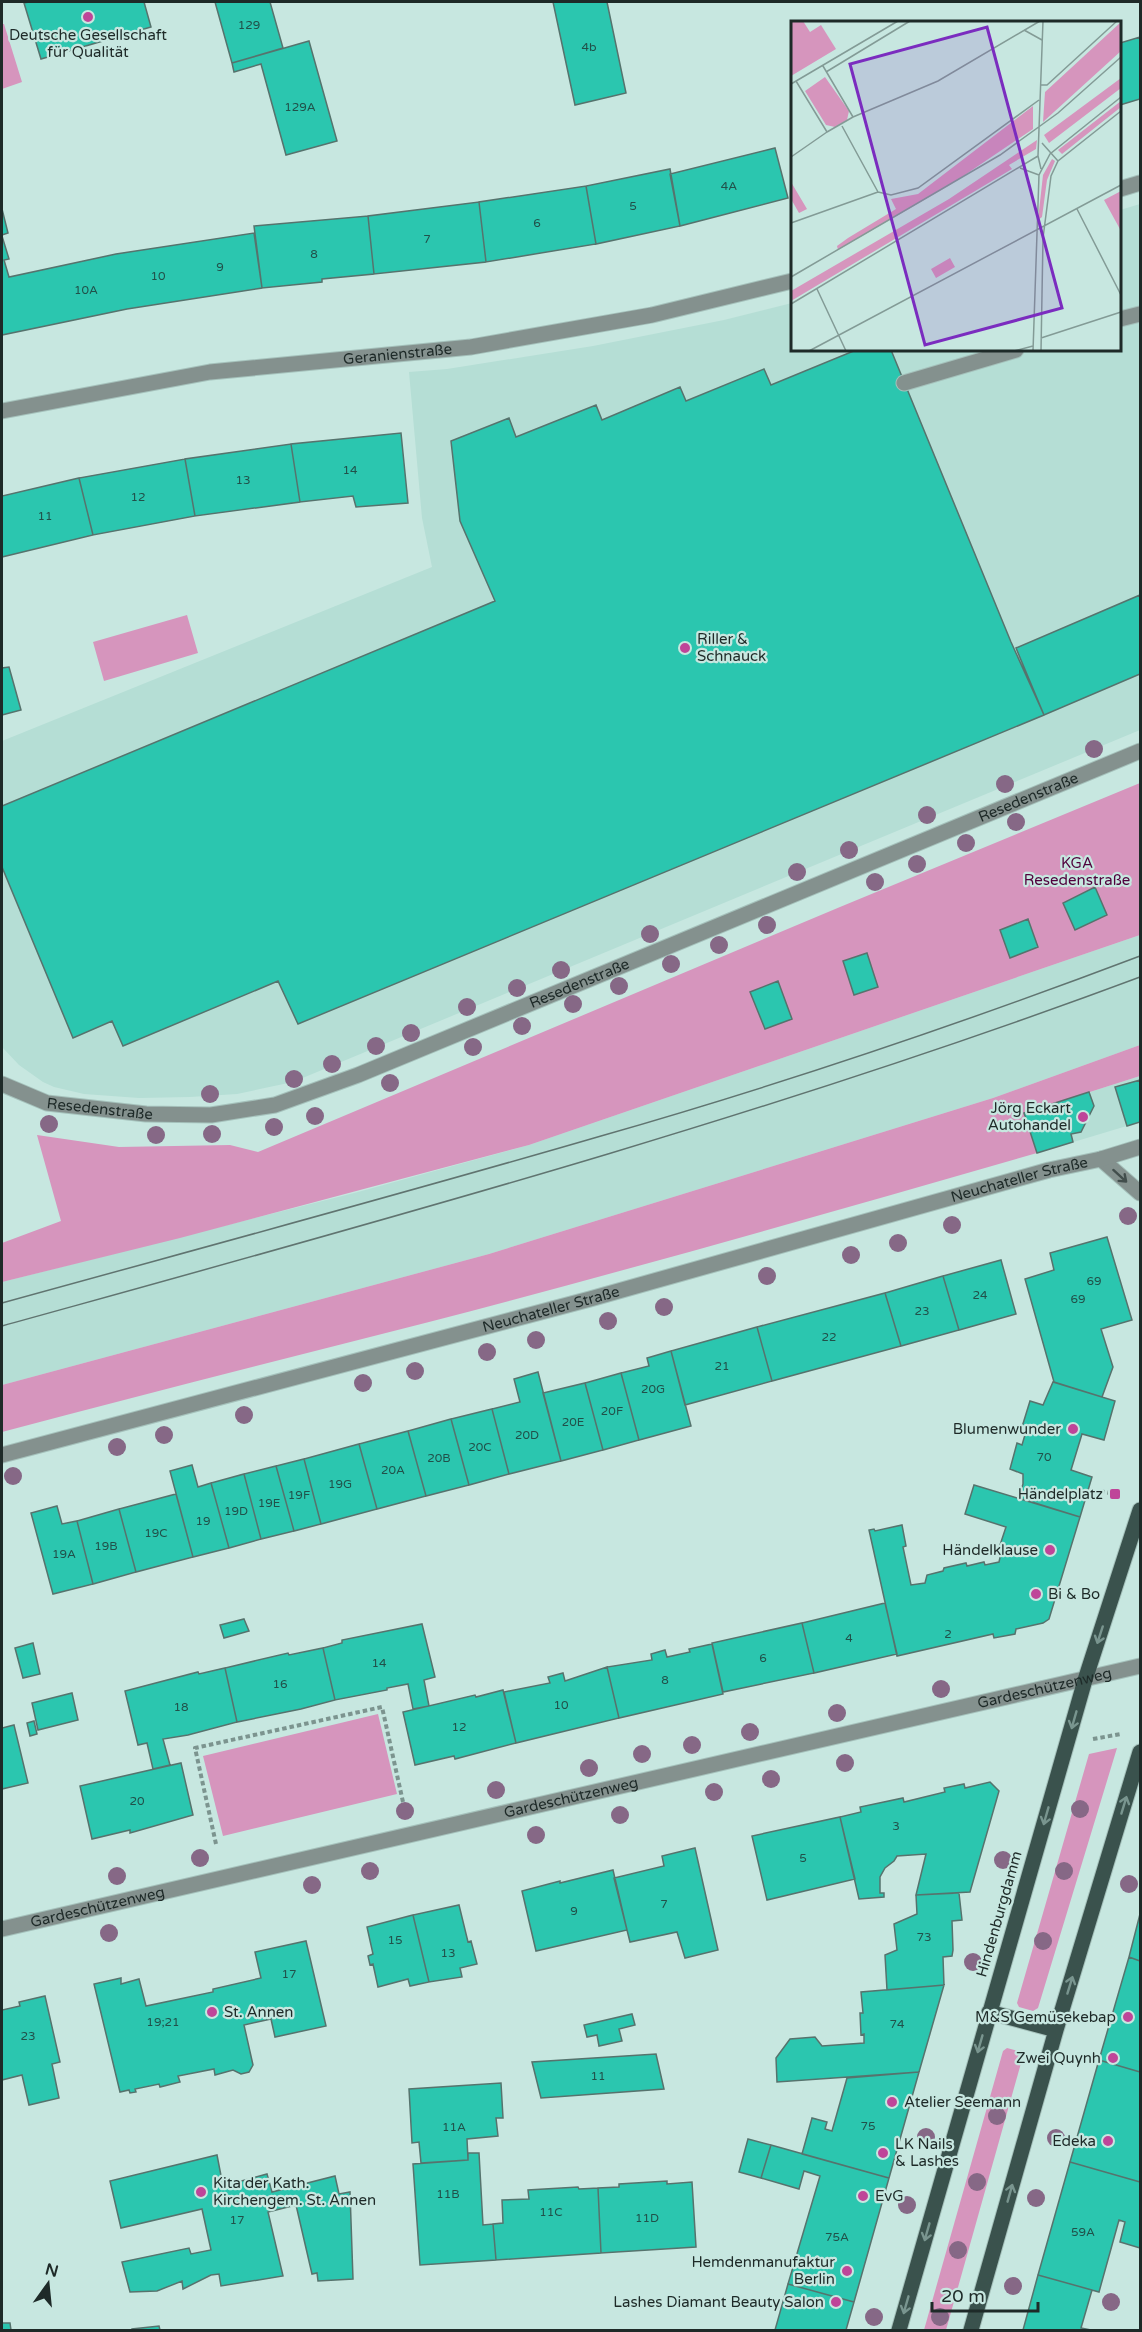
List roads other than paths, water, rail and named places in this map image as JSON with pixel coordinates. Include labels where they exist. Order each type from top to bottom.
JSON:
[{"type":"main road","name":"Hindenburgdamm","points":[[899,2331],[1085,1680],[1140,1510]]},
{"type":"main road","points":[[971,2331],[1056,2030],[1140,1752]]},
{"type":"main road","points":[[989,2012],[1056,2030]]},
{"type":"street","points":[[1121,188],[1140,183]]},
{"type":"street","name":"Geranienstraße","points":[[2,411],[210,372],[471,347],[652,315],[791,281]]},
{"type":"street","points":[[1121,319],[1140,314]]},
{"type":"street","points":[[904,383],[1013,351]]},
{"type":"street","name":"Resedenstraße","points":[[2,1084],[46,1103],[146,1114],[211,1115],[275,1105],[369,1071],[1140,751]]},
{"type":"street","name":"Neuchateller Straße","points":[[2,1455],[590,1299],[1038,1173],[1101,1159],[1140,1147]]},
{"type":"street","name":"Neuchateller Straße","points":[[1101,1159],[1140,1192]]},
{"type":"street","name":"Gardeschützenweg","points":[[2,1929],[1140,1666]]},
{"type":"tram line","points":[[2,1303],[526,1158],[669,1116],[872,1052],[1140,956]]},
{"type":"tram line","points":[[2,1326],[432,1206],[717,1121],[1000,1028],[1140,977]]},
{"type":"place","name":"Deutsche Gesellschaft für Qualität","points":[[88,17]]},
{"type":"place","name":"Riller & Schnauck","points":[[685,648]]},
{"type":"place","name":"Jörg Eckart Autohandel","points":[[1083,1117]]},
{"type":"place","name":"Blumenwunder","points":[[1073,1429]]},
{"type":"place","name":"Händelplatz","points":[[1115,1494]]},
{"type":"place","name":"Händelklause","points":[[1050,1550]]},
{"type":"place","name":"Bi & Bo","points":[[1036,1594]]},
{"type":"place","name":"St. Annen","points":[[212,2012]]},
{"type":"place","name":"M&S Gemüsekebap","points":[[1128,2017]]},
{"type":"place","name":"Zwei Quynh","points":[[1113,2058]]},
{"type":"place","name":"Atelier Seemann","points":[[892,2102]]},
{"type":"place","name":"Edeka","points":[[1108,2141]]},
{"type":"place","name":"LK Nails & Lashes","points":[[883,2153]]},
{"type":"place","name":"Kita der Kath. Kirchengem. St. Annen","points":[[201,2192]]},
{"type":"place","name":"EvG","points":[[863,2196]]},
{"type":"place","name":"Hemdenmanufaktur Berlin","points":[[847,2271]]},
{"type":"place","name":"Lashes Diamant Beauty Salon","points":[[836,2302]]},
{"type":"park label","name":"KGA Resedenstraße","points":[[1077,872]]}]
